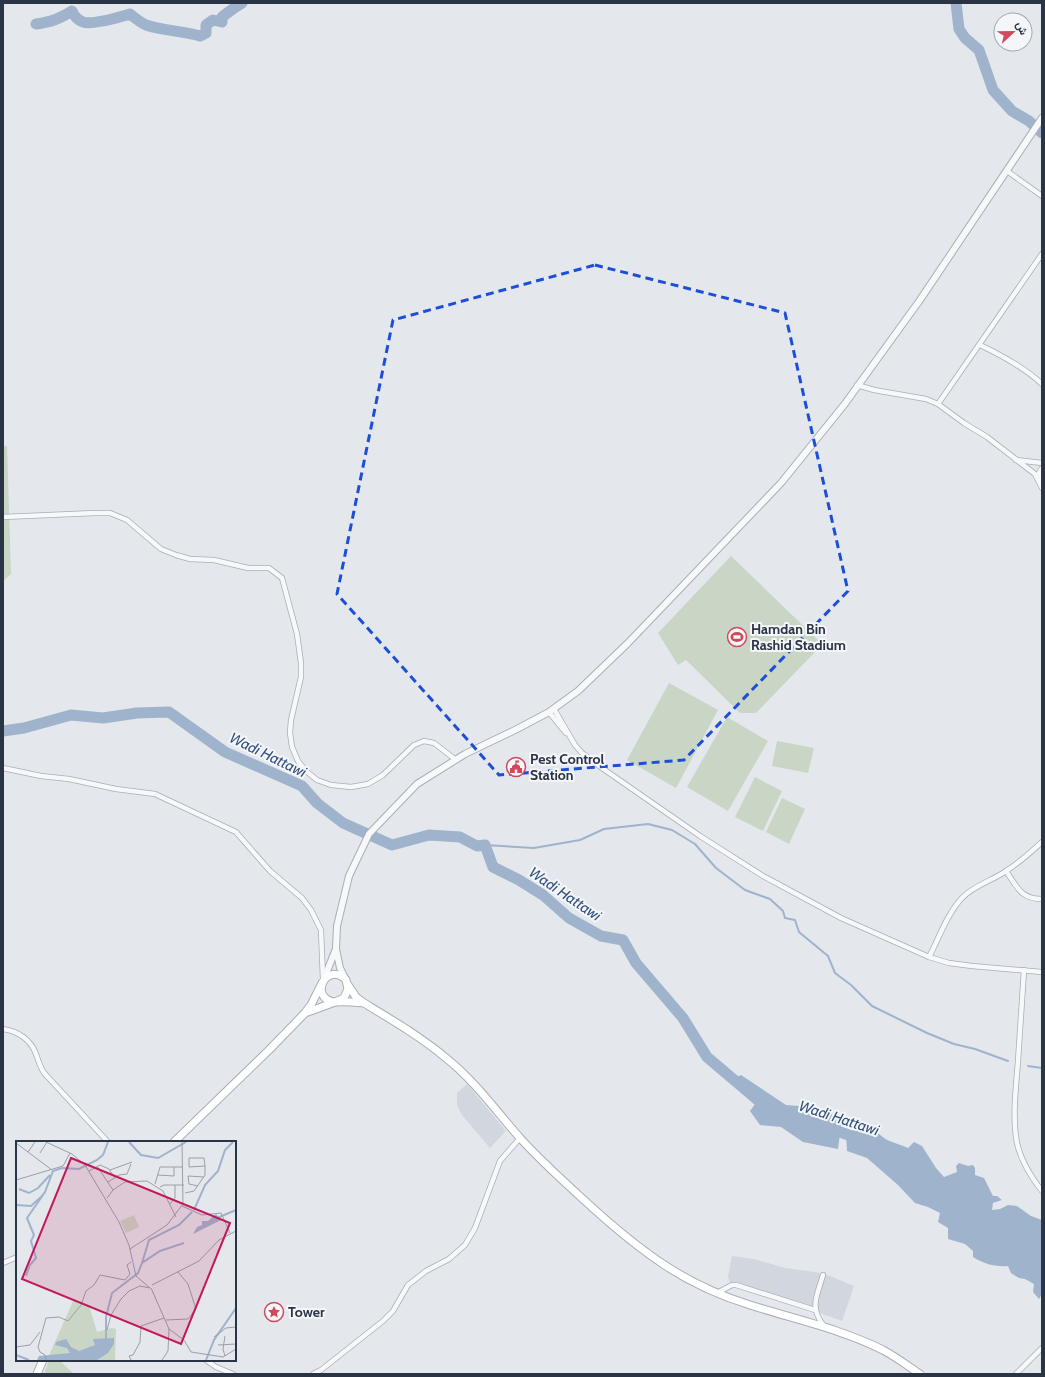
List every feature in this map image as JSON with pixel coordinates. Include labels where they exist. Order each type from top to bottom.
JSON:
[{"type":"main road","points":[[175,1141],[304,1014],[327,977],[335,974],[339,975],[364,1003],[414,1034],[446,1057],[475,1084],[520,1138],[548,1168],[624,1235],[666,1266],[717,1293],[749,1305],[825,1327],[883,1350],[920,1374]]},
{"type":"main road","points":[[323,982],[322,992],[324,996],[331,1001],[364,1003]]},
{"type":"main road","points":[[304,1014],[344,998],[348,989],[347,983]]},
{"type":"main road","points":[[36,1374],[42,1361]]},
{"type":"street","points":[[347,983],[340,968],[336,949],[337,926],[349,876],[369,834],[417,784],[465,754],[517,730],[551,711],[578,691],[628,643],[781,483],[844,405],[920,300],[1042,118]]},
{"type":"street","points":[[1007,171],[1042,196]]},
{"type":"street","points":[[938,404],[1042,254]]},
{"type":"street","points":[[980,344],[1002,356],[1040,382],[1042,376]]},
{"type":"street","points":[[858,385],[874,390],[926,399],[938,404],[964,423],[987,436],[1035,474],[1042,488]]},
{"type":"street","points":[[1016,460],[1042,463]]},
{"type":"street","points":[[1038,481],[1039,473],[1042,468]]},
{"type":"street","points":[[3,517],[110,513],[127,520],[161,549],[176,555],[190,559],[214,560],[248,568],[269,568],[282,578],[297,634],[301,663],[301,677],[291,720],[290,733],[292,747],[298,761],[306,771],[318,780],[331,784],[351,787],[368,784],[383,775],[414,745],[424,741],[434,743],[456,760]]},
{"type":"street","points":[[551,711],[582,753],[602,768],[700,836],[763,876],[841,918],[929,957],[949,963],[1042,972]]},
{"type":"street","points":[[3,768],[42,776],[69,779],[116,789],[154,794],[236,832],[270,871],[302,898],[311,910],[321,930],[323,982]]},
{"type":"street","points":[[929,957],[953,910],[962,898],[970,891],[1006,871],[1042,842]]},
{"type":"street","points":[[1006,871],[1020,892],[1028,897],[1042,899]]},
{"type":"street","points":[[323,982],[336,949]]},
{"type":"street","points":[[1024,970],[1016,1085],[1015,1123],[1017,1144],[1024,1163],[1042,1191]]},
{"type":"street","points":[[3,1029],[15,1032],[27,1040],[35,1051],[40,1066],[45,1074],[107,1141]]},
{"type":"street","points":[[312,1374],[321,1370],[383,1321],[393,1310],[408,1285],[426,1271],[449,1259],[465,1245],[475,1228],[500,1161],[520,1138]]},
{"type":"street","points":[[3,1263],[16,1257]]},
{"type":"street","points":[[823,1275],[814,1303],[815,1310],[825,1327]]},
{"type":"street","points":[[717,1293],[736,1284],[815,1310]]},
{"type":"street","points":[[1016,1374],[1042,1348]]},
{"type":"street","points":[[207,1361],[216,1367],[234,1374]]},
{"type":"highlighted area","points":[[595,265],[785,313],[848,591],[684,760],[499,775],[337,594],[393,320]]},
{"type":"shaded area","points":[[467,1084],[506,1131],[490,1148],[462,1115],[457,1105],[457,1093]]},
{"type":"shaded area","points":[[732,1256],[754,1259],[785,1268],[815,1272],[830,1276],[854,1286],[842,1321],[815,1311],[732,1287],[728,1277]]},
{"type":"green space","points":[[3,446],[7,446],[11,574],[3,581]]},
{"type":"green space","name":"Hamdan Bin Rashid Stadium","points":[[731,556],[818,640],[816,651],[756,713],[740,713],[686,660],[678,665],[658,633]]},
{"type":"green space","points":[[669,683],[718,710],[676,788],[627,760]]},
{"type":"green space","points":[[727,717],[768,741],[728,811],[687,787]]},
{"type":"green space","points":[[777,741],[814,748],[808,773],[772,766]]},
{"type":"green space","points":[[755,777],[782,791],[763,831],[735,817]]},
{"type":"green space","points":[[782,798],[805,809],[789,844],[766,832]]},
{"type":"green space","points":[[49,1361],[60,1361],[74,1374],[44,1374]]},
{"type":"water","points":[[741,1075],[786,1105],[812,1107],[842,1118],[838,1149],[803,1142],[781,1127],[760,1125],[750,1111],[755,1104],[754,1094],[744,1089],[733,1079]]},
{"type":"water","points":[[868,1127],[875,1130],[886,1139],[908,1148],[914,1142],[922,1146],[936,1168],[944,1177],[957,1172],[956,1166],[959,1163],[968,1166],[973,1165],[975,1168],[975,1175],[984,1178],[993,1196],[997,1196],[1002,1200],[993,1203],[992,1210],[1000,1209],[1008,1205],[1017,1206],[1031,1216],[1042,1220],[1042,1294],[1039,1299],[1033,1292],[1034,1284],[1011,1273],[1008,1266],[999,1266],[981,1262],[973,1257],[973,1251],[965,1244],[948,1239],[948,1228],[938,1222],[940,1213],[915,1203],[898,1185],[867,1158],[847,1151],[846,1134],[858,1128]]},
{"type":"waterway","points":[[36,24],[55,20],[72,11],[78,19],[87,23],[130,14],[146,25],[200,36],[206,33],[206,25],[213,20],[222,22],[222,17],[242,3]]},
{"type":"waterway","points":[[956,3],[959,29],[965,38],[979,50],[993,90],[1012,111],[1029,121],[1042,133]]},
{"type":"waterway","name":"Wadi Hattawi","points":[[3,731],[24,728],[71,715],[103,718],[137,713],[169,712],[225,752],[302,786],[317,803],[343,823],[392,845],[429,835],[460,837],[477,846],[485,845],[493,867],[519,880],[543,895],[569,918],[601,936],[623,940],[636,963],[683,1018],[707,1057],[766,1107]]},
{"type":"waterway","points":[[485,845],[534,848],[580,840],[604,829],[648,824],[672,830],[695,844],[716,868],[745,890],[770,899],[783,911],[785,918],[795,920],[799,932],[828,956],[835,973],[851,985],[872,1006],[927,1033],[954,1044],[975,1049],[1008,1061]]},
{"type":"waterway","points":[[1028,1066],[1042,1068]]},
{"type":"waterway","name":"Wadi Hattawi","points":[[827,1130],[840,1132],[860,1139]]},
{"type":"place","name":"Hamdan Bin Rashid Stadium","points":[[737,637]]},
{"type":"place","name":"Pest Control Station","points":[[516,767]]},
{"type":"place","name":"Tower","points":[[274,1312]]}]
